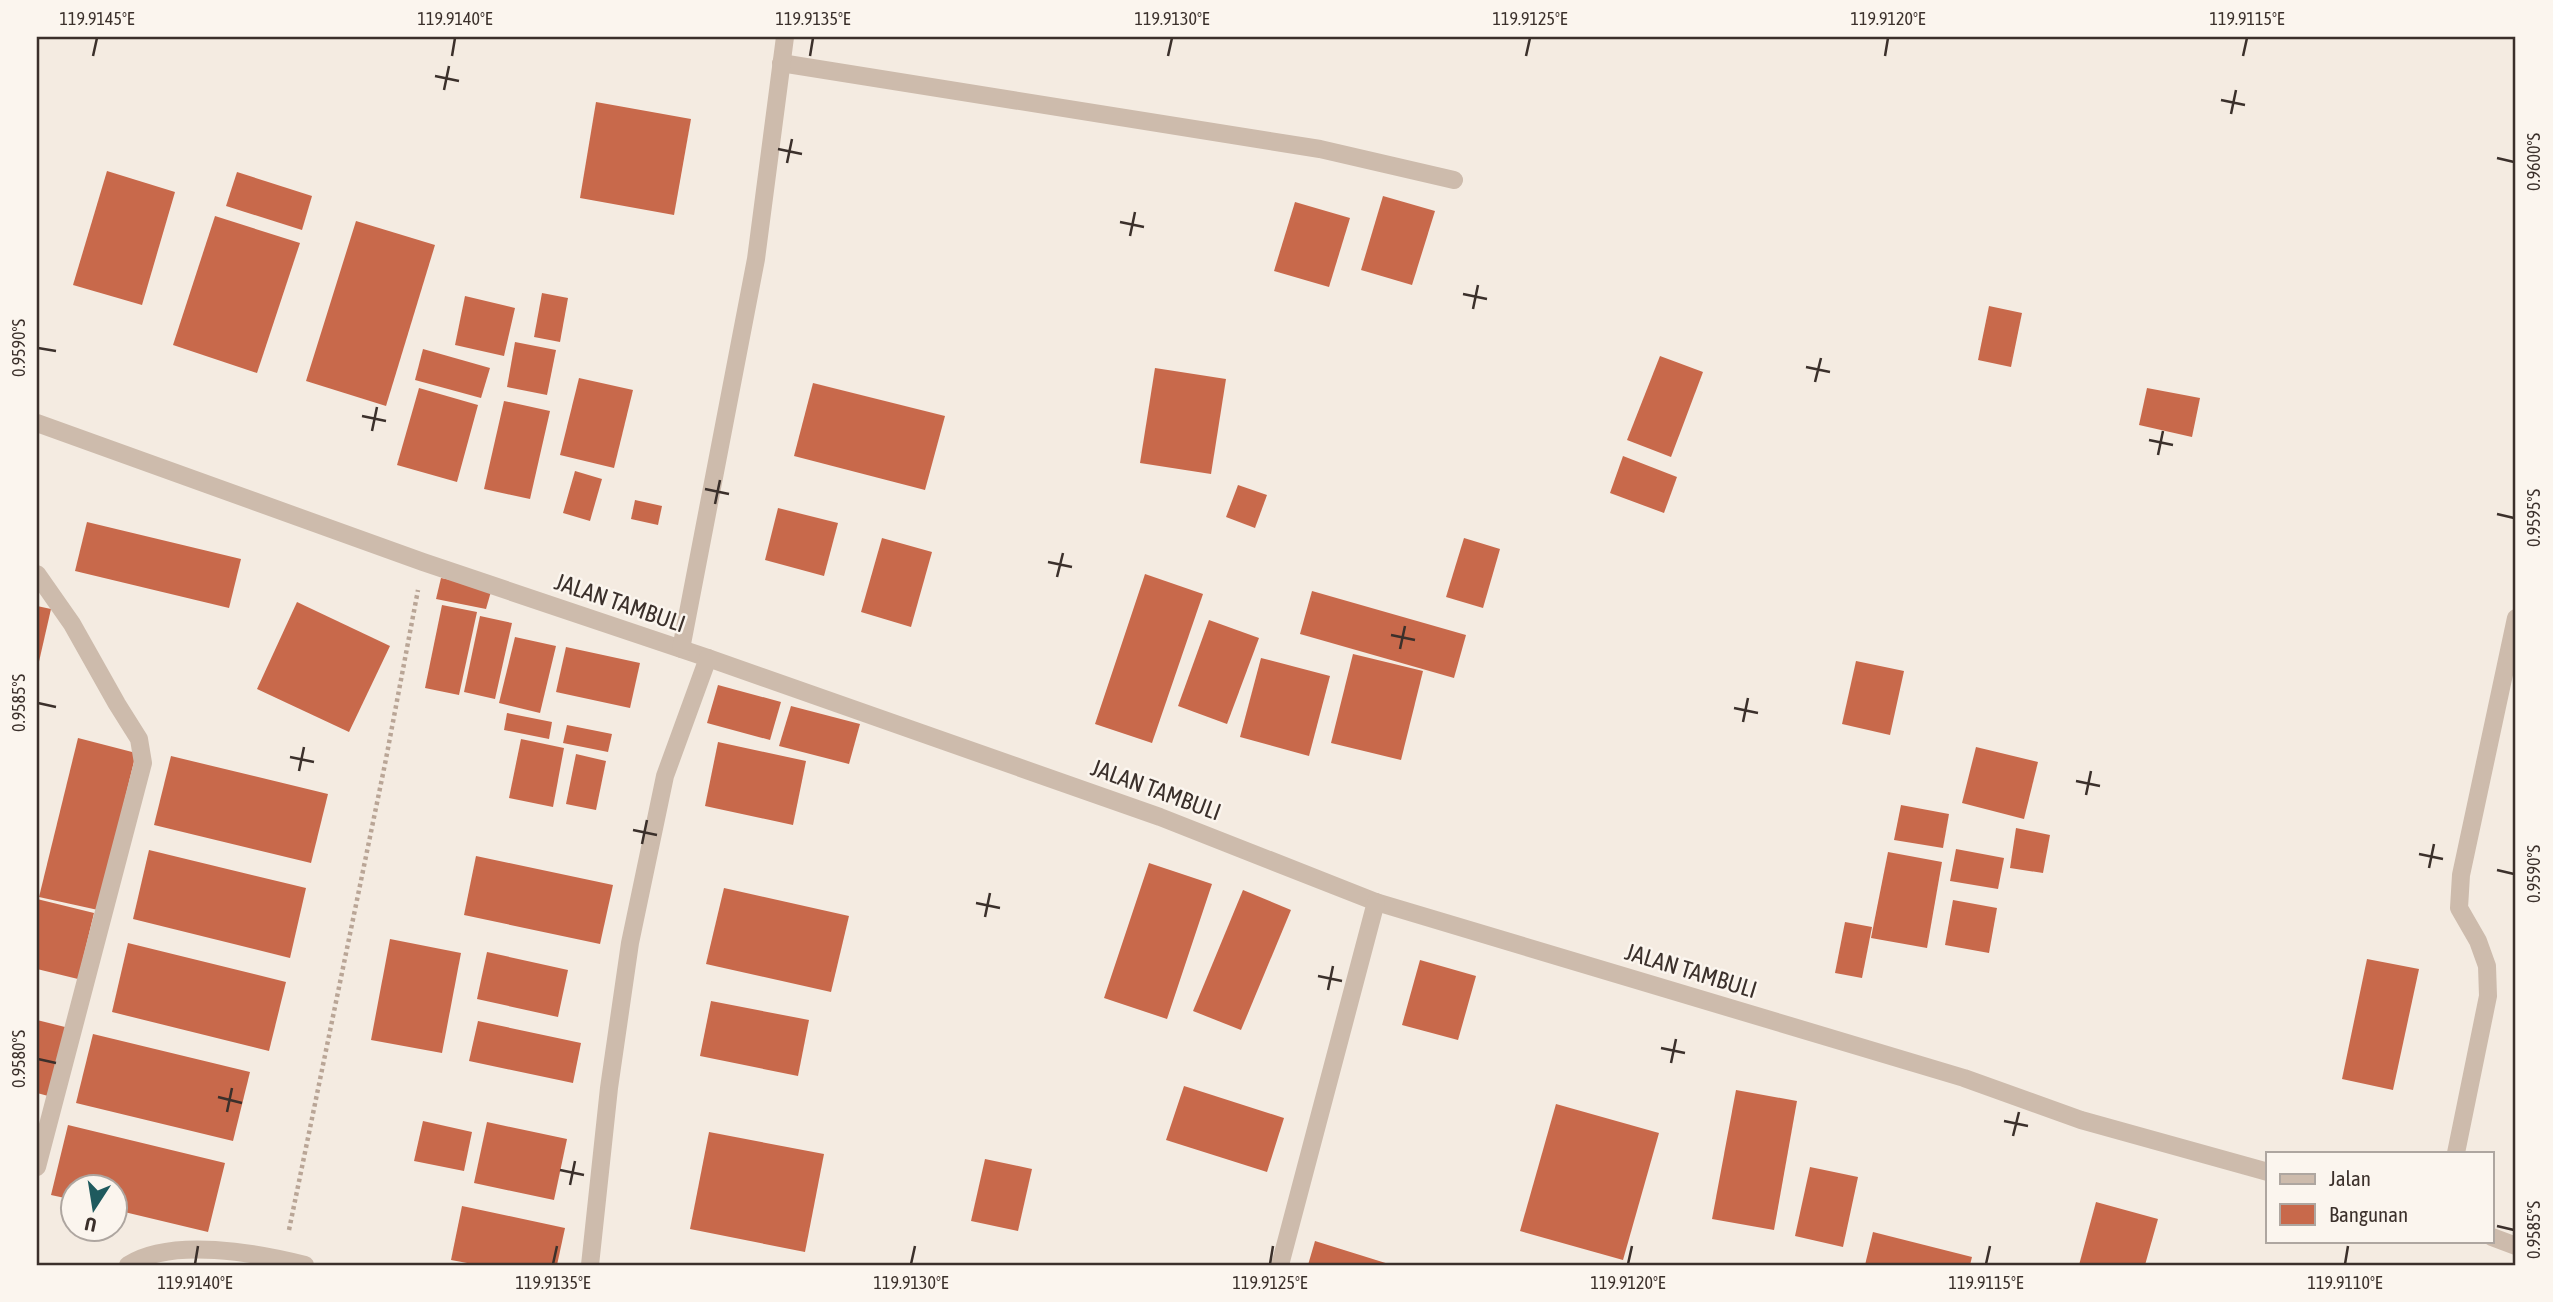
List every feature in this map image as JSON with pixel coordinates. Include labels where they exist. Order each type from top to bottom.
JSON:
[{"type":"street","points":[[681,649],[757,260],[785,37]]},
{"type":"street","points":[[781,62],[1320,149],[1454,180]]},
{"type":"street","points":[[37,443],[39,424]]},
{"type":"street","name":"JALAN TAMBULI","points":[[39,424],[423,562],[708,658],[1160,817],[1376,902],[1964,1078],[2081,1120],[2266,1171]]},
{"type":"street","points":[[37,574],[72,624],[139,739],[143,763],[37,1167]]},
{"type":"street","points":[[2456,1152],[2488,996],[2487,966],[2478,941],[2459,908],[2461,875],[2516,618]]},
{"type":"street","points":[[590,1265],[609,1088],[631,943],[665,776],[708,658]]},
{"type":"street","points":[[1280,1265],[1376,902]]},
{"type":"street","points":[[2494,1238],[2516,1246]]},
{"type":"street","points":[[128,1265],[139,1258],[197,1248],[283,1259],[305,1265]]},
{"type":"path","points":[[283,1259],[383,778],[423,562]]},
{"type":"building","points":[[596,102],[691,119],[674,215],[580,198]]},
{"type":"building","points":[[107,171],[175,192],[142,305],[73,285]]},
{"type":"building","points":[[237,172],[312,196],[302,230],[226,206]]},
{"type":"building","points":[[1383,196],[1435,211],[1412,285],[1361,270]]},
{"type":"building","points":[[1295,202],[1350,218],[1329,287],[1274,271]]},
{"type":"building","points":[[215,216],[300,243],[257,373],[173,345]]},
{"type":"building","points":[[356,221],[435,245],[386,406],[306,381]]},
{"type":"building","points":[[542,293],[568,298],[560,342],[534,337]]},
{"type":"building","points":[[465,296],[515,308],[504,356],[455,345]]},
{"type":"building","points":[[1989,306],[2022,313],[2011,367],[1978,360]]},
{"type":"building","points":[[515,342],[556,350],[547,395],[507,387]]},
{"type":"building","points":[[423,349],[490,368],[481,398],[415,380]]},
{"type":"building","points":[[1660,356],[1703,372],[1671,457],[1627,440]]},
{"type":"building","points":[[1155,368],[1226,379],[1211,474],[1140,463]]},
{"type":"building","points":[[579,378],[633,390],[614,468],[560,455]]},
{"type":"building","points":[[813,383],[945,416],[925,490],[794,456]]},
{"type":"building","points":[[419,388],[478,405],[457,482],[397,465]]},
{"type":"building","points":[[2147,388],[2200,398],[2192,437],[2139,425]]},
{"type":"building","points":[[504,401],[550,411],[530,499],[484,489]]},
{"type":"building","points":[[1623,456],[1677,477],[1664,513],[1610,493]]},
{"type":"building","points":[[575,471],[602,479],[590,521],[563,513]]},
{"type":"building","points":[[1238,485],[1267,495],[1255,528],[1226,517]]},
{"type":"building","points":[[635,500],[662,506],[658,525],[631,519]]},
{"type":"building","points":[[778,508],[838,523],[824,576],[765,560]]},
{"type":"building","points":[[87,522],[241,559],[229,608],[75,571]]},
{"type":"building","points":[[882,538],[932,552],[911,627],[861,612]]},
{"type":"building","points":[[1464,538],[1500,549],[1483,608],[1446,597]]},
{"type":"building","points":[[1145,574],[1203,594],[1152,743],[1095,724]]},
{"type":"building","points":[[441,578],[492,588],[486,609],[436,599]]},
{"type":"building","points":[[1312,591],[1466,635],[1454,678],[1300,634]]},
{"type":"building","points":[[297,602],[390,646],[349,732],[257,689]]},
{"type":"building","points":[[442,605],[477,612],[459,695],[425,688]]},
{"type":"building","points":[[37,606],[51,609],[38,666],[37,666]]},
{"type":"building","points":[[480,616],[512,623],[495,699],[464,692]]},
{"type":"building","points":[[1209,620],[1259,638],[1227,724],[1178,706]]},
{"type":"building","points":[[515,637],[556,646],[540,713],[499,703]]},
{"type":"building","points":[[566,647],[640,663],[630,708],[556,692]]},
{"type":"building","points":[[1353,654],[1423,671],[1401,760],[1331,743]]},
{"type":"building","points":[[1261,658],[1330,676],[1309,756],[1240,737]]},
{"type":"building","points":[[1856,661],[1904,671],[1890,735],[1842,724]]},
{"type":"building","points":[[718,685],[781,702],[770,740],[707,723]]},
{"type":"building","points":[[791,706],[860,724],[849,764],[779,746]]},
{"type":"building","points":[[507,713],[552,722],[549,739],[504,730]]},
{"type":"building","points":[[567,725],[612,734],[608,752],[563,743]]},
{"type":"building","points":[[78,738],[136,753],[98,910],[39,897]]},
{"type":"building","points":[[521,739],[564,748],[553,807],[509,798]]},
{"type":"building","points":[[718,742],[806,761],[793,825],[705,806]]},
{"type":"building","points":[[1976,747],[2038,762],[2024,819],[1962,803]]},
{"type":"building","points":[[576,754],[606,761],[596,810],[566,804]]},
{"type":"building","points":[[171,756],[328,794],[311,863],[154,825]]},
{"type":"building","points":[[1901,805],[1949,814],[1943,848],[1894,840]]},
{"type":"building","points":[[2016,828],[2050,835],[2043,873],[2010,868]]},
{"type":"building","points":[[1956,849],[2004,858],[1998,889],[1950,881]]},
{"type":"building","points":[[149,850],[306,888],[290,958],[133,919]]},
{"type":"building","points":[[1888,852],[1942,862],[1927,948],[1871,938]]},
{"type":"building","points":[[476,856],[613,885],[600,944],[464,915]]},
{"type":"building","points":[[1149,863],[1212,884],[1167,1019],[1104,998]]},
{"type":"building","points":[[724,888],[849,916],[831,992],[706,964]]},
{"type":"building","points":[[1243,890],[1291,910],[1241,1030],[1193,1011]]},
{"type":"building","points":[[37,899],[94,913],[78,979],[37,969]]},
{"type":"building","points":[[1953,900],[1997,908],[1989,953],[1945,945]]},
{"type":"building","points":[[1845,922],[1872,927],[1862,978],[1835,973]]},
{"type":"building","points":[[390,939],[461,953],[442,1053],[371,1040]]},
{"type":"building","points":[[128,943],[286,982],[269,1051],[112,1012]]},
{"type":"building","points":[[487,952],[568,970],[558,1017],[477,999]]},
{"type":"building","points":[[2367,959],[2419,969],[2393,1090],[2342,1079]]},
{"type":"building","points":[[1420,960],[1476,976],[1458,1040],[1402,1025]]},
{"type":"building","points":[[711,1001],[809,1020],[798,1076],[700,1056]]},
{"type":"building","points":[[37,1020],[69,1028],[52,1097],[37,1093]]},
{"type":"building","points":[[478,1021],[581,1043],[573,1083],[469,1061]]},
{"type":"building","points":[[93,1034],[250,1072],[233,1141],[76,1103]]},
{"type":"building","points":[[1184,1086],[1284,1118],[1267,1172],[1166,1140]]},
{"type":"building","points":[[1736,1090],[1797,1101],[1774,1230],[1712,1219]]},
{"type":"building","points":[[1556,1104],[1659,1133],[1623,1260],[1520,1231]]},
{"type":"building","points":[[423,1121],[472,1132],[464,1171],[414,1161]]},
{"type":"building","points":[[487,1122],[567,1139],[554,1200],[474,1183]]},
{"type":"building","points":[[68,1125],[225,1163],[208,1232],[130,1213],[130,1172],[60,1172],[60,1197],[51,1195]]},
{"type":"building","points":[[709,1132],[824,1154],[805,1252],[690,1229]]},
{"type":"building","points":[[985,1159],[1032,1169],[1018,1231],[971,1221]]},
{"type":"building","points":[[1810,1167],[1858,1177],[1843,1247],[1795,1236]]},
{"type":"building","points":[[2096,1202],[2158,1219],[2145,1265],[2079,1265]]},
{"type":"building","points":[[462,1206],[565,1228],[557,1265],[478,1265],[451,1260]]},
{"type":"building","points":[[1873,1232],[1972,1257],[1970,1265],[1865,1265]]},
{"type":"building","points":[[1315,1241],[1392,1265],[1308,1265]]}]
